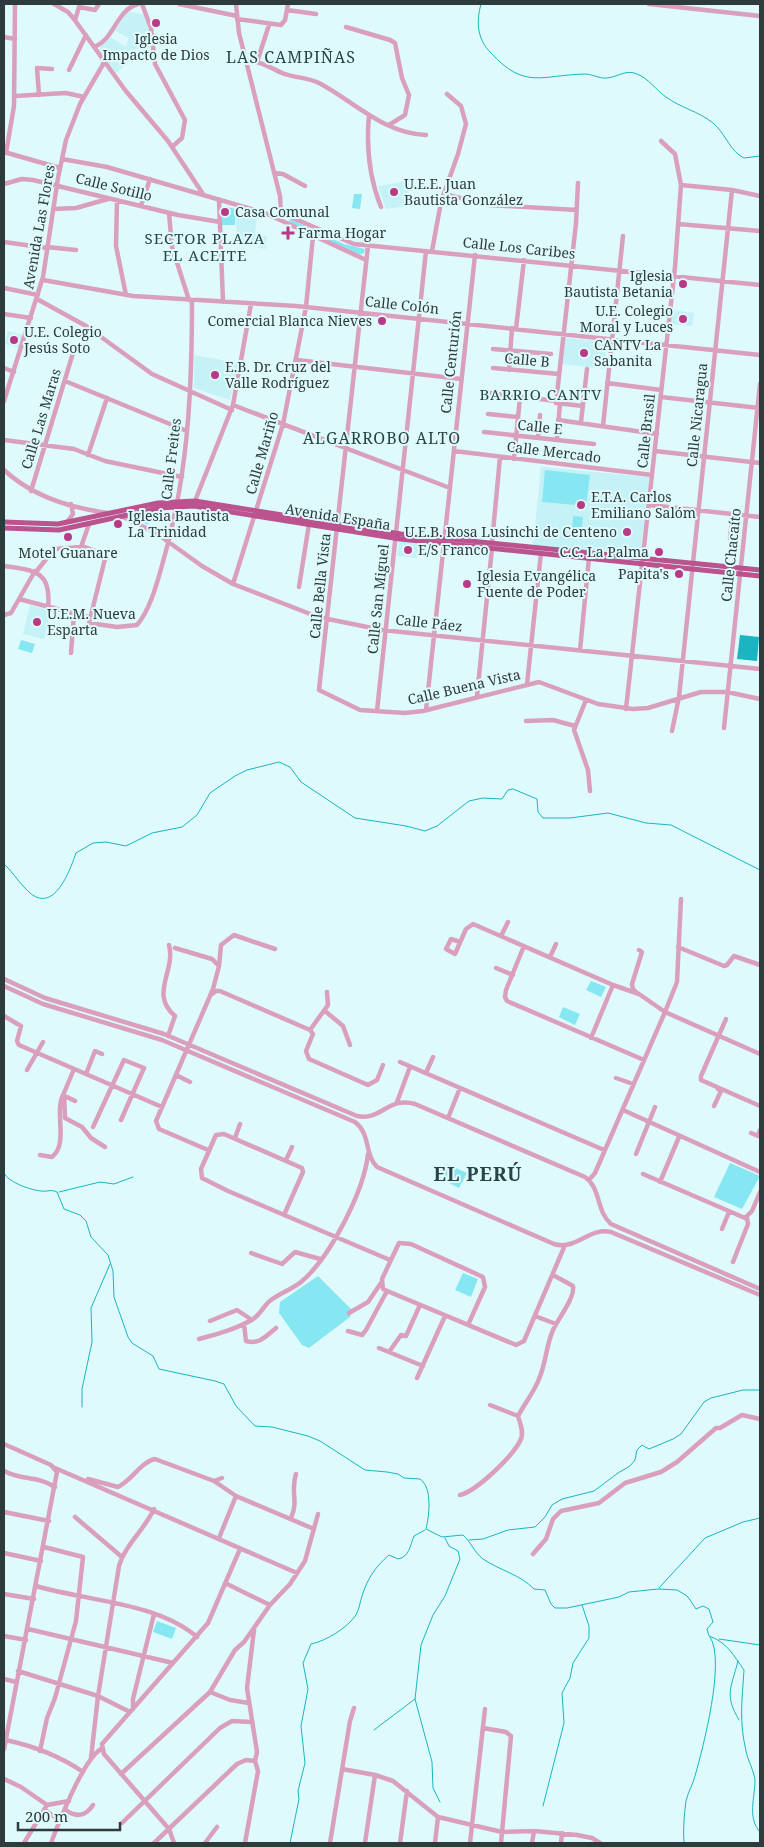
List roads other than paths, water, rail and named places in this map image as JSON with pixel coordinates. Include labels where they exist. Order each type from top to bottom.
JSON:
[{"type":"main road","name":"Avenida España","points":[[4,528],[59,530],[195,501],[309,524],[338,526]]},
{"type":"main road","name":"Avenida España","points":[[4,522],[34,525],[65,523],[112,513],[178,504],[256,513],[396,536],[740,571],[760,576]]},
{"type":"main road","name":"Avenida España","points":[[492,546],[588,558],[642,561]]},
{"type":"main road","name":"Avenida España","points":[[740,571],[760,570]]},
{"type":"street","points":[[15,4],[13,60],[15,96],[5,152],[60,168]]},
{"type":"street","points":[[54,4],[68,12],[75,20],[172,147],[203,196]]},
{"type":"street","points":[[75,20],[79,5],[95,10],[98,4]]},
{"type":"street","points":[[94,47],[105,39],[127,8],[140,4],[151,28],[155,64],[186,120],[182,138],[172,147]]},
{"type":"street","points":[[179,4],[269,25],[282,24],[288,4]]},
{"type":"street","points":[[236,4],[246,61],[280,196],[281,221]]},
{"type":"street","points":[[649,4],[760,16]]},
{"type":"street","points":[[287,10],[316,14]]},
{"type":"street","points":[[258,62],[269,25]]},
{"type":"street","points":[[346,27],[395,43],[402,78],[409,95],[405,115],[389,125]]},
{"type":"street","points":[[69,70],[86,35]]},
{"type":"street","points":[[4,37],[15,39]]},
{"type":"street","name":"Avenida Las Flores","points":[[4,401],[43,280],[57,184],[69,131],[84,98],[105,61]]},
{"type":"street","points":[[246,61],[258,62],[285,74],[317,82],[369,115],[389,125],[406,132],[426,135]]},
{"type":"street","points":[[39,95],[37,68],[52,69]]},
{"type":"street","points":[[15,96],[71,94],[84,98]]},
{"type":"street","points":[[432,251],[437,218],[466,124],[461,106],[447,94]]},
{"type":"street","points":[[369,115],[367,145],[374,183],[381,207]]},
{"type":"street","name":"Calle Brasil","points":[[626,709],[674,276],[681,185],[675,154],[661,141]]},
{"type":"street","points":[[62,159],[89,162],[264,213],[366,260]]},
{"type":"street","points":[[274,173],[284,174],[305,186]]},
{"type":"street","name":"Calle Sotillo","points":[[4,184],[22,179],[57,184],[169,213],[220,222]]},
{"type":"street","points":[[141,206],[150,179]]},
{"type":"street","points":[[557,440],[559,374],[572,265],[578,183]]},
{"type":"street","points":[[681,185],[732,190],[760,196]]},
{"type":"street","name":"Calle Nicaragua","points":[[672,731],[679,697],[691,566],[732,190]]},
{"type":"street","points":[[444,194],[489,205],[577,210]]},
{"type":"street","points":[[53,209],[76,208],[109,198]]},
{"type":"street","points":[[117,200],[116,246],[126,295]]},
{"type":"street","points":[[219,200],[223,302]]},
{"type":"street","name":"Calle Freites","points":[[90,621],[117,628],[134,626],[139,623],[153,592],[169,542],[178,504],[190,390],[191,300],[172,247],[169,213]]},
{"type":"street","name":"Calle Los Caribes","points":[[281,213],[347,243],[760,285]]},
{"type":"street","points":[[678,224],[760,232]]},
{"type":"street","name":"Calle Mariño","points":[[233,584],[283,424],[306,307],[313,236]]},
{"type":"street","points":[[603,426],[623,236]]},
{"type":"street","points":[[4,242],[76,250]]},
{"type":"street","name":"Calle Bella Vista","points":[[319,690],[368,246]]},
{"type":"street","name":"Calle San Miguel","points":[[377,711],[426,251]]},
{"type":"street","name":"Calle Centurión","points":[[426,710],[466,324],[475,255]]},
{"type":"street","points":[[509,370],[510,351],[524,260]]},
{"type":"street","name":"Calle Colón","points":[[43,280],[126,295],[360,312],[760,355]]},
{"type":"street","points":[[4,288],[38,297],[86,326],[152,374],[232,407],[283,424],[450,488]]},
{"type":"street","points":[[195,501],[232,407],[251,304]]},
{"type":"street","points":[[4,314],[31,318]]},
{"type":"street","points":[[493,349],[551,354]]},
{"type":"street","name":"Calle Las Maras","points":[[31,491],[73,353]]},
{"type":"street","points":[[297,360],[461,379]]},
{"type":"street","points":[[4,368],[14,372]]},
{"type":"street","name":"Calle B","points":[[493,368],[559,374]]},
{"type":"street","points":[[581,422],[587,369]]},
{"type":"street","points":[[65,381],[187,431]]},
{"type":"street","points":[[607,383],[662,390]]},
{"type":"street","name":"Calle Chacaíto","points":[[724,728],[759,408],[760,384]]},
{"type":"street","points":[[489,393],[583,406]]},
{"type":"street","points":[[514,459],[520,397]]},
{"type":"street","points":[[661,397],[759,408]]},
{"type":"street","points":[[88,454],[107,398]]},
{"type":"street","points":[[488,414],[518,417]]},
{"type":"street","points":[[538,438],[540,415]]},
{"type":"street","points":[[558,420],[656,434]]},
{"type":"street","name":"Calle E","points":[[484,432],[594,444]]},
{"type":"street","points":[[4,440],[74,449],[105,461],[182,477]]},
{"type":"street","points":[[655,451],[760,462]]},
{"type":"street","name":"Calle Mercado","points":[[454,452],[652,475]]},
{"type":"street","points":[[477,696],[500,457]]},
{"type":"street","points":[[4,470],[31,491],[71,504],[112,513]]},
{"type":"street","points":[[65,523],[73,514],[71,504]]},
{"type":"street","points":[[649,505],[760,516]]},
{"type":"street","points":[[730,538],[733,514]]},
{"type":"street","name":"Calle Páez","points":[[121,516],[150,529],[202,566],[233,584],[328,620],[387,630],[760,669]]},
{"type":"street","points":[[82,546],[89,524]]},
{"type":"street","points":[[299,588],[309,524]]},
{"type":"street","points":[[4,615],[11,613],[19,599],[36,572],[54,549],[79,548],[82,546],[106,555],[90,621],[74,614],[19,599]]},
{"type":"street","points":[[527,684],[540,553]]},
{"type":"street","points":[[580,650],[588,558]]},
{"type":"street","points":[[4,566],[36,572],[48,585],[48,607]]},
{"type":"street","points":[[71,653],[74,614]]},
{"type":"street","name":"Calle Buena Vista","points":[[319,690],[357,708],[410,713],[542,682],[604,706],[626,709],[643,709],[701,692],[727,692],[760,699]]},
{"type":"street","points":[[586,700],[575,726],[575,736],[589,776],[590,791]]},
{"type":"street","points":[[526,721],[552,720],[575,726]]},
{"type":"street","points":[[589,1180],[595,1173],[623,1110],[677,982],[681,899]]},
{"type":"street","points":[[501,936],[508,922]]},
{"type":"street","points":[[460,942],[466,929],[473,924],[613,985],[639,994]]},
{"type":"street","points":[[208,1150],[159,1129],[156,1121],[209,997],[219,966],[221,945],[234,935],[275,949]]},
{"type":"street","points":[[167,939],[171,955]]},
{"type":"street","points":[[550,957],[556,944]]},
{"type":"street","points":[[169,945],[212,959],[219,966]]},
{"type":"street","points":[[524,946],[505,997],[507,1001],[644,1060]]},
{"type":"street","points":[[678,947],[724,966],[734,956],[760,965]]},
{"type":"street","points":[[168,1036],[175,1016],[166,1009],[163,992],[171,955],[175,948]]},
{"type":"street","points":[[639,950],[642,952],[632,984],[633,989],[665,1012],[760,1054]]},
{"type":"street","points":[[496,968],[513,975]]},
{"type":"street","points":[[4,979],[45,998],[168,1036],[359,1117],[377,1114],[397,1102],[412,1103],[589,1180],[595,1188],[601,1212],[611,1224],[760,1288]]},
{"type":"street","points":[[591,1038],[613,985]]},
{"type":"street","points":[[4,986],[43,1004],[152,1036],[355,1122],[365,1133],[372,1161],[380,1169],[554,1244],[565,1245],[591,1233],[611,1232],[760,1295]]},
{"type":"street","points":[[209,997],[216,990],[220,991],[310,1030],[313,1034],[306,1051],[310,1059],[368,1084],[377,1080],[383,1065]]},
{"type":"street","points":[[310,1030],[328,1005],[327,992]]},
{"type":"street","points":[[325,1011],[343,1026],[350,1045]]},
{"type":"street","points":[[4,1016],[21,1026],[17,1041],[19,1045],[162,1107]]},
{"type":"street","points":[[726,1019],[701,1076],[701,1080],[760,1106]]},
{"type":"street","points":[[27,1070],[44,1042]]},
{"type":"street","points":[[86,1074],[95,1051],[102,1054]]},
{"type":"street","points":[[426,1073],[433,1057]]},
{"type":"street","points":[[93,1128],[124,1060],[144,1068],[121,1120]]},
{"type":"street","points":[[400,1062],[604,1150]]},
{"type":"street","points":[[397,1102],[410,1067]]},
{"type":"street","points":[[40,1155],[52,1157],[58,1153],[60,1102],[74,1070]]},
{"type":"street","points":[[176,1075],[190,1082]]},
{"type":"street","points":[[616,1078],[633,1084]]},
{"type":"street","points":[[448,1118],[460,1088]]},
{"type":"street","points":[[714,1106],[721,1091],[717,1088]]},
{"type":"street","points":[[63,1096],[75,1101]]},
{"type":"street","points":[[63,1096],[65,1118],[82,1128],[90,1138],[105,1148]]},
{"type":"street","points":[[636,1154],[655,1107]]},
{"type":"street","points":[[623,1110],[648,1123],[719,1152],[760,1172]]},
{"type":"street","points":[[235,1138],[240,1124]]},
{"type":"street","points":[[751,1133],[758,1136],[760,1130]]},
{"type":"street","points":[[284,1215],[303,1172],[302,1168],[235,1138],[220,1133],[216,1135],[208,1150],[200,1173],[202,1178],[284,1215],[390,1260]]},
{"type":"street","points":[[660,1182],[679,1137]]},
{"type":"street","points":[[286,1160],[292,1147]]},
{"type":"street","points":[[199,1339],[227,1331],[252,1320],[270,1300],[302,1282],[320,1259],[346,1219],[364,1175],[369,1149]]},
{"type":"street","points":[[644,1174],[729,1212],[747,1218]]},
{"type":"street","points":[[733,1262],[748,1224],[747,1218],[760,1192]]},
{"type":"street","points":[[722,1229],[729,1212]]},
{"type":"street","points":[[349,1313],[368,1302],[382,1282],[396,1246],[404,1242],[484,1277],[485,1286],[468,1326]]},
{"type":"street","points":[[382,1282],[383,1289],[516,1346],[524,1341],[565,1245]]},
{"type":"street","points":[[251,1253],[282,1264],[296,1252],[320,1259]]},
{"type":"street","points":[[460,1495],[468,1493],[479,1485],[517,1445],[523,1433],[518,1416],[540,1378],[556,1324],[563,1308],[571,1301],[574,1290],[574,1286],[553,1275]]},
{"type":"street","points":[[348,1331],[362,1335],[388,1291]]},
{"type":"street","points":[[389,1352],[401,1335],[406,1336],[410,1331],[420,1305]]},
{"type":"street","points":[[210,1321],[237,1310],[252,1320]]},
{"type":"street","points":[[418,1378],[445,1316]]},
{"type":"street","points":[[535,1316],[556,1324]]},
{"type":"street","points":[[244,1324],[246,1341],[253,1343],[262,1340],[276,1328]]},
{"type":"street","points":[[379,1348],[423,1366]]},
{"type":"street","points":[[490,1405],[518,1416]]},
{"type":"street","points":[[534,1554],[546,1540],[553,1519],[561,1511],[599,1503],[625,1483],[661,1472],[677,1462],[716,1428],[742,1414],[760,1419]]},
{"type":"street","points":[[4,1444],[297,1574]]},
{"type":"street","points":[[83,1478],[98,1480],[118,1487],[127,1483],[149,1460],[155,1459],[214,1481],[236,1496],[314,1529]]},
{"type":"street","points":[[4,1749],[49,1521],[55,1487],[55,1468]]},
{"type":"street","points":[[4,1471],[26,1479],[43,1479],[55,1487]]},
{"type":"street","points":[[291,1518],[296,1507],[293,1488],[296,1474]]},
{"type":"street","points":[[214,1481],[222,1478]]},
{"type":"street","points":[[219,1538],[236,1496]]},
{"type":"street","points":[[91,1758],[98,1696],[122,1557],[147,1523],[154,1509]]},
{"type":"street","points":[[4,1512],[49,1521]]},
{"type":"street","points":[[121,1774],[210,1692],[235,1650],[254,1629],[270,1605],[297,1574],[305,1561],[318,1514]]},
{"type":"street","points":[[75,1517],[122,1557]]},
{"type":"street","points":[[40,1751],[45,1725],[59,1684],[71,1639],[84,1557],[44,1547]]},
{"type":"street","points":[[51,1843],[69,1801],[91,1758],[101,1749],[104,1740],[197,1637],[208,1622],[240,1549]]},
{"type":"street","points":[[4,1553],[41,1561]]},
{"type":"street","points":[[225,1583],[270,1605]]},
{"type":"street","points":[[36,1586],[154,1614],[175,1623],[197,1637]]},
{"type":"street","points":[[4,1594],[34,1599]]},
{"type":"street","points":[[131,1710],[154,1614]]},
{"type":"street","points":[[28,1629],[174,1663]]},
{"type":"street","points":[[245,1843],[258,1781],[255,1761],[257,1752],[249,1703],[248,1673],[254,1629]]},
{"type":"street","points":[[4,1636],[26,1640]]},
{"type":"street","points":[[18,1671],[98,1696],[131,1710]]},
{"type":"street","points":[[4,1679],[16,1682]]},
{"type":"street","points":[[210,1692],[230,1700],[249,1703]]},
{"type":"street","points":[[330,1843],[350,1721],[354,1708]]},
{"type":"street","points":[[470,1843],[485,1709]]},
{"type":"street","points":[[122,1823],[220,1728],[232,1721],[251,1722]]},
{"type":"street","points":[[483,1728],[506,1732],[511,1736],[501,1843]]},
{"type":"street","points":[[5,1738],[67,1761],[83,1772]]},
{"type":"street","points":[[101,1749],[169,1829],[174,1840],[180,1843]]},
{"type":"street","points":[[154,1843],[237,1764],[246,1760],[255,1761]]},
{"type":"street","points":[[342,1769],[375,1774],[393,1781],[438,1817],[502,1832],[534,1831],[562,1834],[600,1843]]},
{"type":"street","points":[[365,1843],[375,1774]]},
{"type":"street","points":[[4,1779],[21,1787],[60,1821]]},
{"type":"street","points":[[400,1843],[407,1791]]},
{"type":"street","points":[[24,1843],[46,1808],[69,1801]]},
{"type":"street","points":[[66,1810],[71,1814],[81,1815],[89,1811],[93,1805]]},
{"type":"street","points":[[435,1843],[438,1817]]},
{"type":"street","points":[[205,1843],[217,1827]]},
{"type":"street","points":[[532,1843],[534,1831]]},
{"type":"street","points":[[560,1843],[562,1834]]},
{"type":"waterway","points":[[481,4],[478,17],[480,36],[486,48],[503,65],[514,72],[534,78],[585,74],[604,78],[629,72],[637,74],[645,78],[672,101],[713,123],[739,155],[744,158],[760,156]]},
{"type":"waterway","points":[[4,864],[25,888],[35,896],[43,898],[51,896],[64,881],[76,853],[93,843],[106,842],[126,846],[152,833],[182,827],[197,815],[210,793],[235,776],[247,770],[279,762],[290,767],[301,782],[355,818],[425,831],[437,826],[469,801],[483,798],[502,799],[508,790],[513,789],[537,799],[538,812],[543,818],[570,818],[608,813],[646,823],[671,825],[760,870]]},
{"type":"waterway","points":[[4,1173],[10,1179],[26,1187],[57,1192],[64,1209],[80,1215],[86,1221],[91,1237],[108,1255],[113,1271],[114,1297],[128,1337],[132,1343],[153,1356],[159,1369],[224,1384],[236,1406],[255,1426],[272,1427],[308,1436],[320,1441],[365,1470],[398,1474],[404,1478],[420,1479],[427,1489],[429,1502],[426,1529],[442,1537],[463,1535],[483,1559],[523,1580],[534,1589],[545,1590],[551,1604],[555,1608],[567,1608],[619,1597],[629,1592],[658,1589],[677,1590],[688,1597],[696,1609],[703,1606],[709,1609],[713,1622],[707,1629],[709,1636],[721,1642],[744,1670],[742,1730],[755,1780],[753,1814],[756,1826],[760,1832]]},
{"type":"waterway","points":[[59,1192],[100,1182],[114,1184],[133,1177]]},
{"type":"waterway","points":[[82,1407],[82,1389],[92,1342],[91,1308],[110,1264]]},
{"type":"waterway","points":[[469,1540],[483,1539],[508,1530],[535,1527],[545,1517],[552,1505],[562,1499],[594,1491],[630,1466],[635,1460],[637,1450],[642,1445],[649,1449],[681,1434],[704,1402],[711,1398],[743,1390],[760,1390]]},
{"type":"waterway","points":[[659,1588],[705,1538],[743,1522],[760,1518]]},
{"type":"waterway","points":[[290,1843],[299,1799],[298,1791],[305,1763],[301,1726],[308,1689],[303,1663],[311,1644],[323,1640],[347,1625],[357,1613],[369,1578],[376,1568],[389,1555],[398,1559],[405,1556],[414,1536],[425,1530]]},
{"type":"waterway","points":[[440,1802],[433,1788],[432,1762],[415,1699],[421,1645],[433,1615],[445,1596],[460,1559],[458,1551],[449,1546],[445,1538]]},
{"type":"waterway","points":[[543,1806],[564,1723],[562,1693],[570,1678],[573,1663],[589,1638],[589,1626],[582,1605]]},
{"type":"waterway","points":[[684,1843],[686,1801],[703,1746],[714,1684],[716,1664],[714,1648],[710,1637]]},
{"type":"waterway","points":[[719,1639],[760,1645]]},
{"type":"waterway","points":[[738,1661],[731,1685],[730,1697],[739,1720]]},
{"type":"waterway","points":[[374,1730],[415,1699]]},
{"type":"place","name":"Iglesia Impacto de Dios","points":[[156,23]]},
{"type":"place","name":"U.E.E. Juan Bautista González","points":[[394,192]]},
{"type":"place","name":"Casa Comunal","points":[[225,212]]},
{"type":"place","name":"Farma Hogar","points":[[288,233]]},
{"type":"place","name":"Iglesia Bautista Betania","points":[[683,284]]},
{"type":"place","name":"U.E. Colegio Moral y Luces","points":[[683,319]]},
{"type":"place","name":"Comercial Blanca Nieves","points":[[382,321]]},
{"type":"place","name":"U.E. Colegio Jesús Soto","points":[[14,340]]},
{"type":"place","name":"CANTV La Sabanita","points":[[584,353]]},
{"type":"place","name":"E.B. Dr. Cruz del Valle Rodríguez","points":[[215,375]]},
{"type":"place","name":"E.T.A. Carlos Emiliano Salóm","points":[[581,505]]},
{"type":"place","name":"Iglesia Bautista La Trinidad","points":[[118,524]]},
{"type":"place","name":"U.E.B. Rosa Lusinchi de Centeno","points":[[627,532]]},
{"type":"place","name":"Motel Guanare","points":[[68,537]]},
{"type":"place","name":"E/S Franco","points":[[408,550]]},
{"type":"place","name":"C.C. La Palma","points":[[659,552]]},
{"type":"place","name":"Papita's","points":[[679,574]]},
{"type":"place","name":"Iglesia Evangélica Fuente de Poder","points":[[467,584]]},
{"type":"place","name":"U.E.M. Nueva Esparta","points":[[37,622]]},
{"type":"district","name":"LAS CAMPIÑAS","points":[[291,57]]},
{"type":"district","name":"SECTOR PLAZA EL ACEITE","points":[[205,248]]},
{"type":"district","name":"BARRIO CANTV","points":[[541,395]]},
{"type":"district","name":"ALGARROBO ALTO","points":[[382,438]]},
{"type":"district","name":"EL PERÚ","points":[[478,1174]]}]
